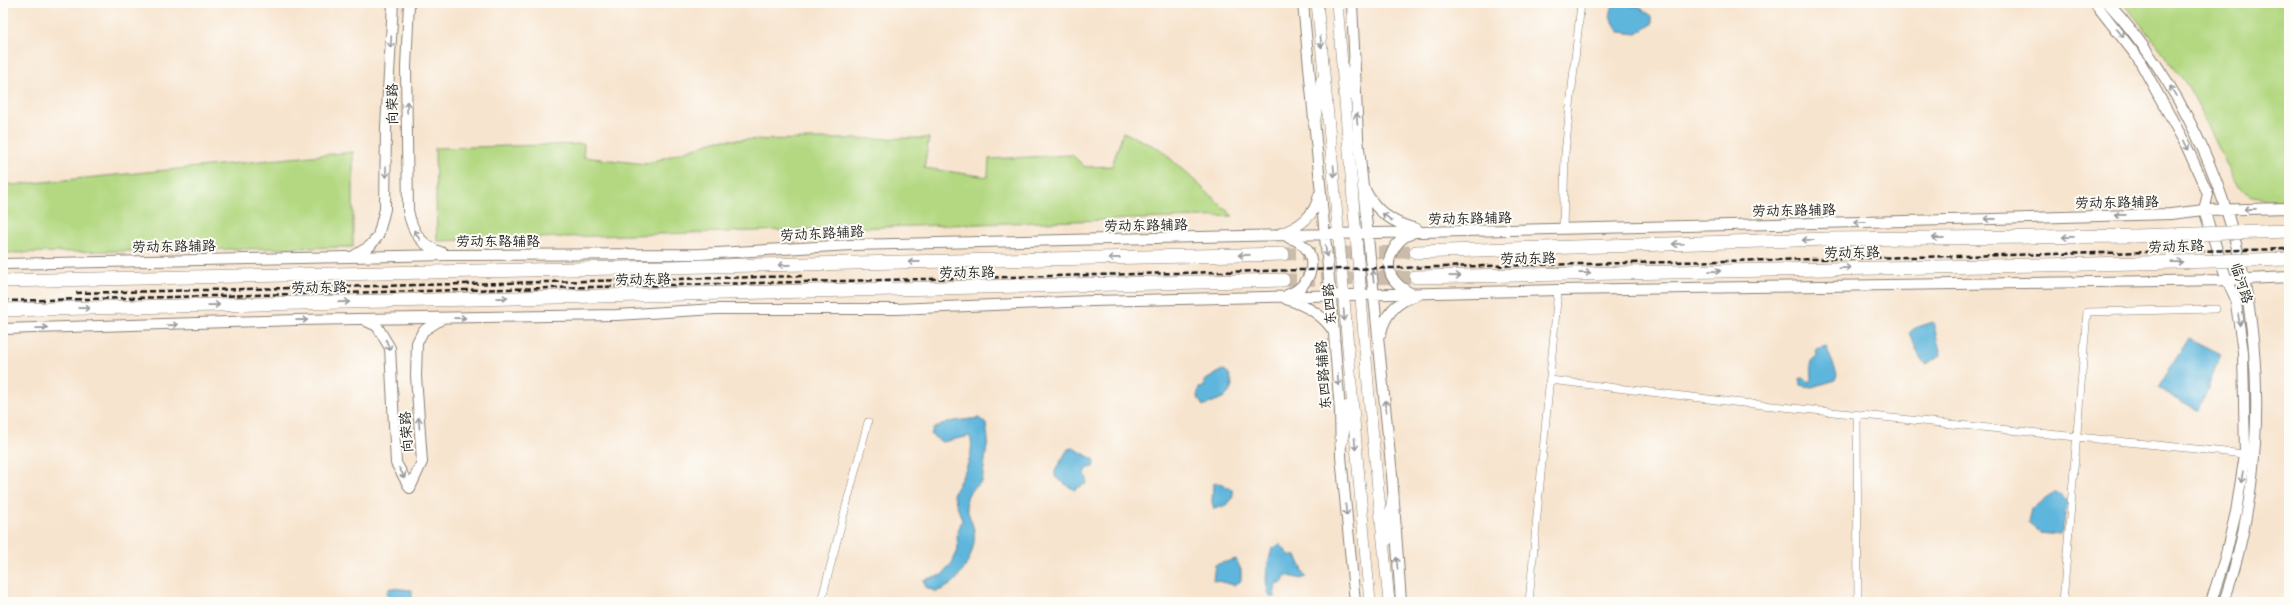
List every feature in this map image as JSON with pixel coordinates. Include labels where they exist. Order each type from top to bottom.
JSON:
[{"type":"highway","name":"劳动东路","points":[[1416,252],[1827,240],[2135,236],[2289,231]]},
{"type":"highway","name":"劳动东路","points":[[3,281],[1283,254]]},
{"type":"highway","name":"劳动东路","points":[[1416,276],[2289,259]]},
{"type":"highway","name":"劳动东路","points":[[3,310],[1284,280]]},
{"type":"main road","name":"向荣路","points":[[350,258],[370,246],[378,236],[383,223],[385,209],[386,127],[393,3]]},
{"type":"main road","name":"向荣路","points":[[409,3],[406,67],[408,210],[410,222],[419,240],[434,250],[448,255]]},
{"type":"main road","name":"东四路辅路","points":[[1303,3],[1324,236],[1331,296],[1341,445],[1355,602]]},
{"type":"main road","name":"东四路","points":[[1317,3],[1336,195],[1350,390],[1370,602]]},
{"type":"main road","points":[[1337,3],[1354,194],[1375,294],[1401,602]]},
{"type":"main road","points":[[1352,3],[1355,59],[1354,83],[1363,184],[1361,295],[1389,602]]},
{"type":"main road","name":"临河路","points":[[2095,3],[2126,40],[2170,112],[2208,194],[2204,210],[2227,280],[2235,297],[2243,352],[2245,454],[2236,512],[2225,558],[2211,602]]},
{"type":"main road","name":"临河路","points":[[2108,3],[2134,35],[2173,92],[2200,144],[2226,209],[2244,279],[2254,334],[2258,372],[2258,432],[2247,522],[2241,550],[2224,602]]},
{"type":"main road","points":[[1346,111],[1355,59]]},
{"type":"main road","points":[[1314,124],[1324,68]]},
{"type":"main road","points":[[1350,148],[1363,184],[1375,206],[1394,222],[1406,227],[1437,232]]},
{"type":"main road","points":[[1266,237],[1300,225],[1313,210],[1320,189]]},
{"type":"main road","points":[[1336,195],[1340,204],[1348,206],[1351,203],[1354,194]]},
{"type":"main road","name":"劳动东路辅路","points":[[3,264],[448,255],[700,254],[852,245],[1324,236],[2171,214],[2204,210],[2289,208]]},
{"type":"main road","points":[[1412,294],[1396,282],[1390,271],[1389,260],[1394,248],[1403,238],[1417,233]]},
{"type":"main road","points":[[1283,297],[1299,290],[1307,282],[1311,263],[1303,245],[1285,237]]},
{"type":"main road","points":[[3,329],[362,319],[616,315],[716,309],[888,309],[1375,294],[2227,280],[2289,277]]},
{"type":"main road","points":[[1380,345],[1384,323],[1392,309],[1406,299],[1426,293]]},
{"type":"main road","points":[[1271,297],[1285,299],[1308,308],[1327,322],[1349,368]]},
{"type":"main road","name":"向荣路","points":[[362,319],[377,326],[390,348],[396,463],[410,488],[422,462],[416,376],[416,343],[423,331],[442,318]]},
{"type":"main road","points":[[1341,445],[1350,390]]},
{"type":"main road","points":[[1385,560],[1393,497]]},
{"type":"street","points":[[1563,229],[1565,153],[1581,3]]},
{"type":"street","points":[[1529,602],[1558,290]]},
{"type":"street","points":[[2063,602],[2087,312],[2216,309]]},
{"type":"street","points":[[1550,380],[1712,400],[2245,454]]},
{"type":"street","points":[[1857,414],[1858,602]]},
{"type":"street","points":[[821,602],[868,422]]},
{"type":"green space","points":[[2124,3],[2289,3],[2289,200],[2266,200],[2253,198],[2236,184],[2202,113],[2185,82]]},
{"type":"green space","points":[[1123,132],[1160,149],[1233,216],[437,241],[435,148],[584,144],[583,157],[646,164],[718,140],[929,138],[924,168],[988,177],[989,159],[1072,155],[1085,167],[1112,166]]},
{"type":"green space","points":[[353,152],[353,247],[3,253],[3,182],[13,185]]},
{"type":"water","points":[[1621,3],[1639,7],[1652,16],[1652,24],[1637,34],[1619,32],[1610,17],[1612,7]]},
{"type":"water","points":[[1933,322],[1941,355],[1927,364],[1921,360],[1909,333],[1915,328]]},
{"type":"water","points":[[2189,338],[2221,354],[2199,411],[2158,388]]},
{"type":"water","points":[[1826,346],[1837,374],[1836,380],[1812,387],[1800,385],[1799,379],[1802,378],[1809,382],[1812,378],[1811,361],[1817,356],[1816,349]]},
{"type":"water","points":[[1223,370],[1227,372],[1231,379],[1232,385],[1228,394],[1203,406],[1197,397],[1199,388],[1204,387],[1204,381]]},
{"type":"water","points":[[979,418],[986,424],[988,439],[982,482],[971,490],[966,502],[967,510],[974,530],[973,545],[965,568],[960,575],[950,585],[936,592],[926,587],[923,580],[942,575],[952,563],[958,550],[957,534],[962,520],[953,494],[970,458],[971,443],[970,436],[942,442],[931,435],[933,429],[947,422]]},
{"type":"water","points":[[1073,448],[1095,460],[1093,467],[1086,469],[1085,473],[1087,483],[1074,490],[1055,477],[1055,471],[1068,449]]},
{"type":"water","points":[[1213,484],[1223,484],[1233,491],[1233,495],[1228,504],[1214,509],[1212,502]]},
{"type":"water","points":[[2054,493],[2061,494],[2068,504],[2060,535],[2040,533],[2028,523],[2031,509]]},
{"type":"water","points":[[1280,544],[1289,555],[1296,556],[1306,577],[1301,579],[1286,575],[1282,583],[1276,583],[1274,597],[1270,597],[1266,579],[1267,567],[1272,549]]},
{"type":"water","points":[[1236,559],[1241,570],[1241,581],[1234,585],[1213,580],[1215,565]]},
{"type":"water","points":[[390,588],[412,590],[412,602],[388,602],[387,592]]},
{"type":"tunnel","points":[[1283,254],[1416,252]]},
{"type":"tunnel","points":[[1283,280],[1416,277]]},
{"type":"railway","points":[[3,301],[1345,269],[2289,249]]},
{"type":"railway","points":[[76,293],[803,276]]}]
